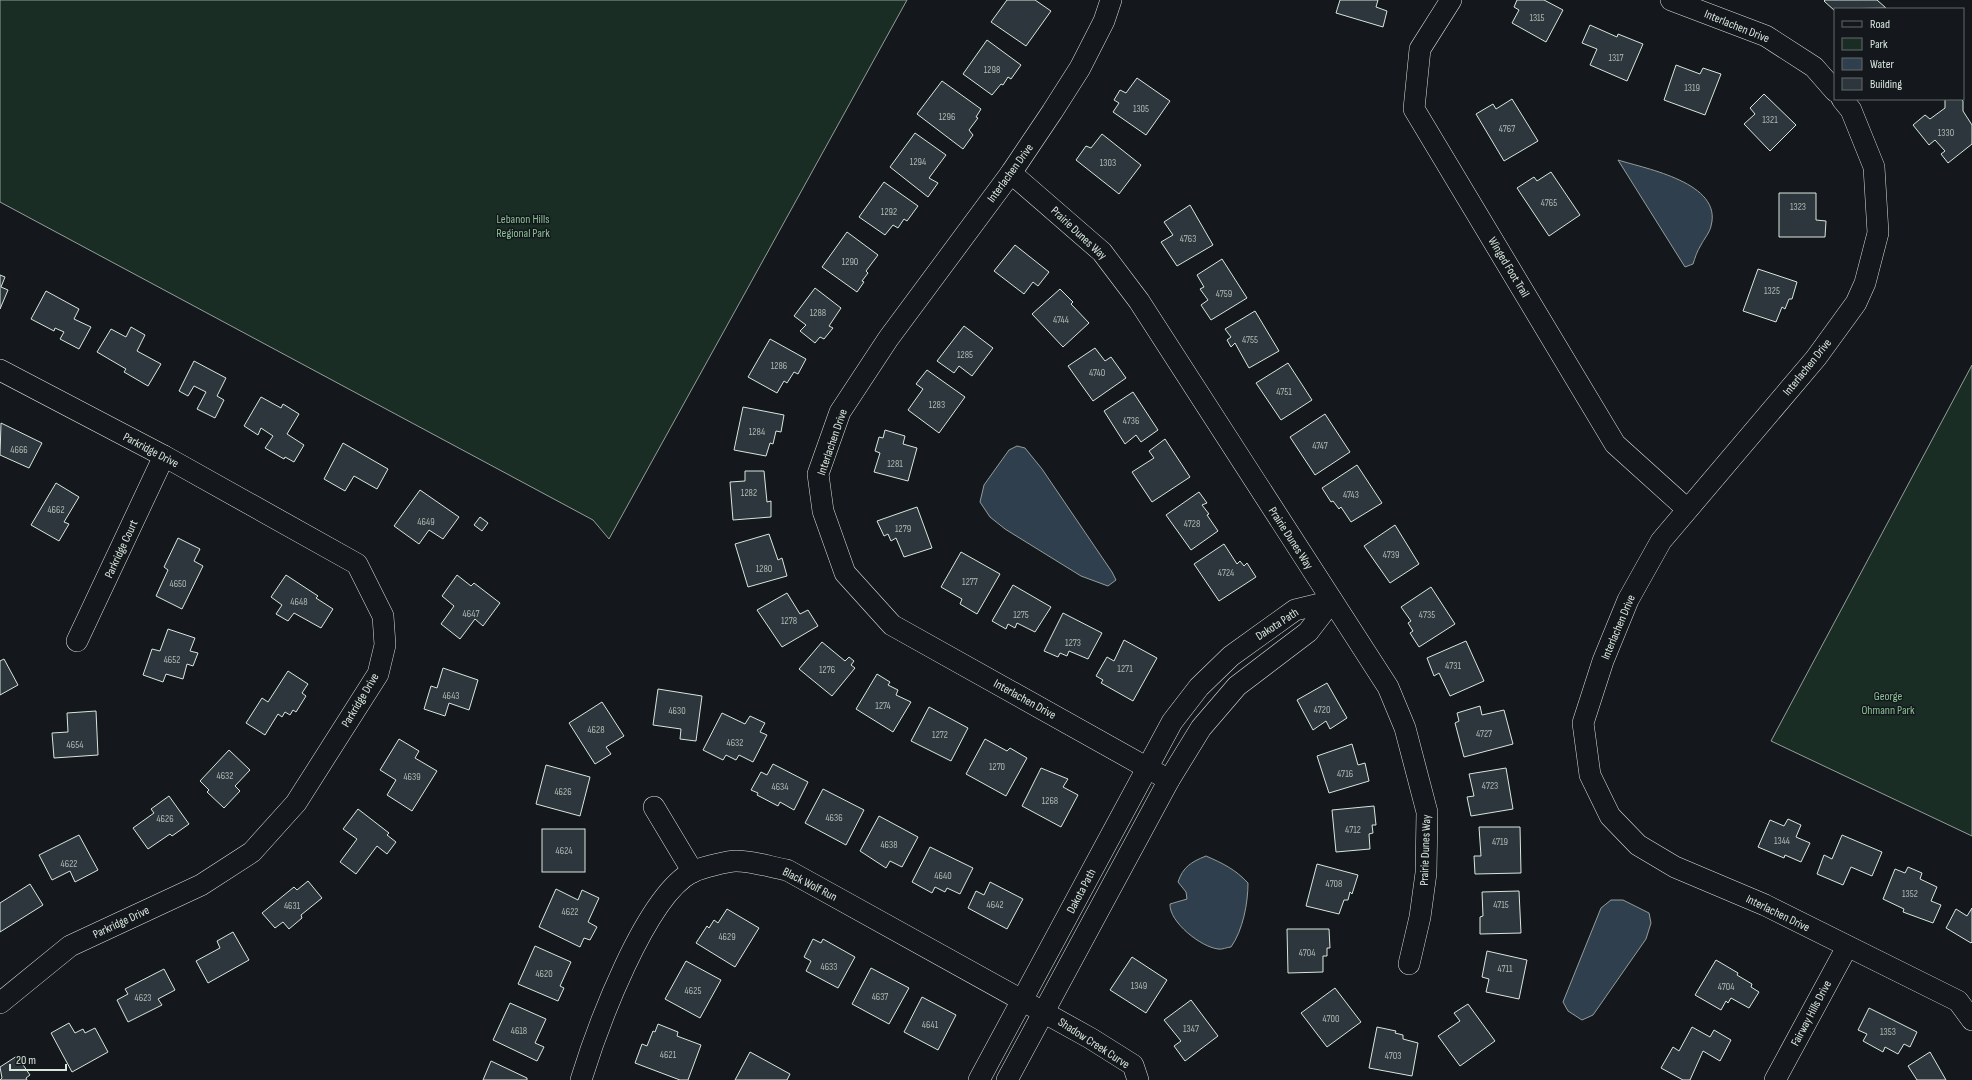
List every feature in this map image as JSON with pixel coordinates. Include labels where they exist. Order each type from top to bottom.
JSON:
[{"type":"street","name":"Interlachen Drive","points":[[1111,0],[1104,21],[1080,68],[1011,173],[888,338],[840,412],[818,474],[823,511],[845,573],[892,625],[1169,780]]},
{"type":"street","name":"Winged Foot Trail","points":[[1451,0],[1420,49],[1414,109],[1616,444],[1687,509]]},
{"type":"street","name":"Interlachen Drive","points":[[1671,0],[1766,36],[1814,67],[1834,90]]},
{"type":"street","name":"Interlachen Drive","points":[[1843,100],[1851,110],[1874,167],[1878,233],[1865,283],[1856,303],[1816,358],[1661,541],[1628,600],[1603,661],[1583,723],[1590,775],[1610,816],[1638,845],[1675,867],[1765,905],[1958,1001],[1972,1020]]},
{"type":"street","name":"Prairie Dunes Way","points":[[1011,173],[1102,252],[1139,301],[1388,687],[1405,728],[1427,812],[1426,873],[1420,917],[1409,964]]},
{"type":"street","name":"Parkridge Drive","points":[[0,370],[164,456],[357,564],[383,616],[385,645],[378,674],[296,803],[252,852],[201,885],[70,946],[0,1003]]},
{"type":"street","name":"Parkridge Court","points":[[77,641],[164,456]]},
{"type":"street","name":"Dakota Path","points":[[979,1080],[1172,722],[1199,687],[1231,656],[1295,610],[1332,601]]},
{"type":"street","name":"Dakota Path","points":[[1007,1080],[1169,780],[1201,728],[1237,686],[1308,632],[1332,601]]},
{"type":"street","points":[[654,807],[693,872]]},
{"type":"street","name":"Black Wolf Run","points":[[581,1080],[610,999],[632,951],[674,885],[693,872],[735,861],[787,870],[1044,1012]]},
{"type":"street","name":"Fairway Hills Drive","points":[[1775,1080],[1847,947]]},
{"type":"street","name":"Shadow Creek Curve","points":[[1044,1012],[1133,1065],[1138,1080]]},
{"type":"green space","name":"Lebanon Hills Regional Park","points":[[0,0],[907,0],[609,539],[593,520],[0,202]]},
{"type":"green space","name":"George Ohmann Park","points":[[1972,365],[1972,836],[1771,741]]},
{"type":"water","points":[[1618,160],[1680,180],[1706,199],[1712,211],[1711,226],[1698,250],[1693,264],[1685,267]]},
{"type":"water","points":[[1017,446],[1025,448],[1042,469],[1112,572],[1116,580],[1108,586],[1081,576],[1005,529],[990,517],[980,502],[984,485],[1009,450]]},
{"type":"water","points":[[1206,856],[1228,867],[1248,883],[1247,899],[1242,925],[1231,947],[1220,949],[1203,944],[1180,926],[1171,911],[1170,904],[1187,899],[1186,892],[1178,882],[1182,872],[1196,860]]},
{"type":"water","points":[[1611,900],[1623,900],[1649,913],[1651,923],[1646,939],[1593,1015],[1582,1020],[1568,1011],[1563,1002],[1601,908]]},
{"type":"building","points":[[1007,0],[1035,0],[1051,11],[1026,46],[991,22]]},
{"type":"building","points":[[1340,0],[1378,0],[1376,7],[1387,11],[1383,27],[1336,13]]},
{"type":"building","points":[[1517,0],[1544,0],[1563,10],[1546,42],[1512,23],[1519,10],[1514,7]]},
{"type":"building","points":[[1877,0],[1886,8],[1834,8],[1834,10],[1824,1]]},
{"type":"building","points":[[1590,25],[1617,37],[1618,34],[1643,44],[1627,81],[1590,65],[1597,49],[1582,43]]},
{"type":"building","points":[[987,40],[1021,65],[1011,79],[1008,77],[1003,85],[1001,84],[992,95],[963,74]]},
{"type":"building","points":[[1676,65],[1700,74],[1703,68],[1721,74],[1705,115],[1664,100]]},
{"type":"building","points":[[1137,78],[1170,101],[1146,135],[1113,112],[1119,103],[1114,100],[1120,90],[1126,93]]},
{"type":"building","points":[[942,81],[981,109],[976,117],[978,118],[969,130],[973,135],[963,149],[917,114]]},
{"type":"building","points":[[1764,94],[1796,125],[1770,151],[1744,124],[1755,114],[1750,108]]},
{"type":"building","points":[[1512,99],[1538,141],[1504,161],[1476,114],[1493,104],[1496,109]]},
{"type":"building","points":[[1945,100],[1962,100],[1963,111],[1972,125],[1972,144],[1948,163],[1941,154],[1945,151],[1935,140],[1929,145],[1913,125],[1925,115],[1930,119],[1945,108]]},
{"type":"building","points":[[915,133],[946,155],[929,178],[938,183],[928,197],[890,167]]},
{"type":"building","points":[[1102,134],[1141,165],[1119,194],[1076,160],[1086,146],[1091,148]]},
{"type":"building","points":[[1551,172],[1580,215],[1549,236],[1517,188],[1534,177],[1537,181]]},
{"type":"building","points":[[884,182],[918,206],[907,221],[904,219],[898,228],[893,225],[885,235],[859,217]]},
{"type":"building","points":[[1779,193],[1816,193],[1816,220],[1826,221],[1825,237],[1779,237]]},
{"type":"building","points":[[1190,205],[1213,245],[1177,266],[1161,242],[1173,235],[1164,222]]},
{"type":"building","points":[[847,232],[878,255],[866,271],[868,273],[857,292],[822,267]]},
{"type":"building","points":[[1015,245],[1049,272],[1038,286],[1033,282],[1024,294],[994,271]]},
{"type":"building","points":[[1222,259],[1247,298],[1211,320],[1201,305],[1208,300],[1200,289],[1204,287],[1197,275]]},
{"type":"building","points":[[1758,269],[1797,282],[1792,299],[1789,299],[1785,309],[1782,307],[1776,322],[1743,311]]},
{"type":"building","points":[[0,275],[5,277],[1,287],[8,290],[0,309]]},
{"type":"building","points":[[815,288],[841,308],[829,326],[833,328],[824,339],[820,337],[815,343],[800,331],[806,325],[794,316]]},
{"type":"building","points":[[1060,289],[1073,302],[1071,304],[1089,323],[1063,347],[1032,314]]},
{"type":"building","points":[[46,291],[79,309],[74,319],[91,327],[79,349],[60,339],[64,332],[55,328],[54,331],[31,319]]},
{"type":"building","points":[[1255,311],[1279,351],[1249,368],[1235,343],[1231,347],[1227,340],[1231,337],[1225,329]]},
{"type":"building","points":[[964,326],[993,348],[972,376],[959,366],[954,373],[937,361]]},
{"type":"building","points":[[131,327],[145,335],[137,351],[161,364],[148,386],[124,372],[126,369],[97,352],[111,329],[126,337]]},
{"type":"building","points":[[770,339],[806,359],[798,374],[794,372],[787,383],[784,381],[777,393],[748,377]]},
{"type":"building","points":[[1095,348],[1105,361],[1111,357],[1126,378],[1093,401],[1068,366]]},
{"type":"building","points":[[194,361],[226,378],[217,396],[224,400],[215,418],[197,409],[206,392],[194,386],[188,396],[179,391]]},
{"type":"building","points":[[1288,363],[1312,400],[1281,420],[1256,383]]},
{"type":"building","points":[[927,370],[965,397],[939,433],[908,410],[923,389],[916,384]]},
{"type":"building","points":[[1133,392],[1158,430],[1141,442],[1136,435],[1125,444],[1104,411]]},
{"type":"building","points":[[261,397],[281,408],[283,404],[299,414],[287,434],[304,445],[294,462],[285,457],[284,459],[265,448],[273,436],[261,428],[258,435],[244,426]]},
{"type":"building","points":[[743,407],[784,415],[781,432],[776,431],[773,444],[770,443],[766,456],[734,450]]},
{"type":"building","points":[[1325,414],[1350,452],[1315,475],[1290,437]]},
{"type":"building","points":[[1,423],[42,443],[29,468],[0,455]]},
{"type":"building","points":[[885,430],[905,436],[903,444],[917,448],[908,481],[874,472],[880,453],[875,451],[879,437],[883,438]]},
{"type":"building","points":[[1165,439],[1190,477],[1152,502],[1132,472],[1154,458],[1149,451]]},
{"type":"building","points":[[343,443],[388,469],[377,489],[354,476],[345,491],[324,479]]},
{"type":"building","points":[[1357,465],[1382,503],[1351,522],[1341,507],[1339,509],[1333,501],[1331,502],[1322,488]]},
{"type":"building","points":[[745,471],[764,471],[767,502],[771,501],[771,517],[733,520],[730,482],[745,481]]},
{"type":"building","points":[[56,483],[79,497],[64,522],[69,524],[59,541],[31,525]]},
{"type":"building","points":[[420,490],[459,517],[443,539],[429,530],[419,544],[394,526]]},
{"type":"building","points":[[1199,492],[1207,503],[1202,505],[1209,514],[1207,515],[1218,531],[1191,550],[1166,515]]},
{"type":"building","points":[[917,507],[932,548],[904,557],[896,538],[891,541],[888,534],[884,536],[877,521]]},
{"type":"building","points":[[480,517],[488,523],[482,531],[474,525]]},
{"type":"building","points":[[1395,525],[1419,564],[1390,583],[1364,546]]},
{"type":"building","points":[[769,534],[778,560],[782,558],[787,576],[748,587],[735,544]]},
{"type":"building","points":[[178,538],[200,549],[194,561],[203,566],[182,609],[156,596],[168,570],[164,567]]},
{"type":"building","points":[[1224,544],[1237,564],[1240,561],[1244,566],[1247,563],[1256,577],[1219,601],[1194,564]]},
{"type":"building","points":[[961,552],[1000,574],[977,614],[960,604],[962,599],[941,587]]},
{"type":"building","points":[[286,575],[318,596],[316,598],[333,609],[321,628],[294,613],[288,621],[276,614],[282,605],[271,597]]},
{"type":"building","points":[[457,575],[471,586],[474,583],[500,603],[483,626],[475,619],[460,639],[441,624],[454,606],[442,596]]},
{"type":"building","points":[[1013,585],[1051,607],[1035,632],[1017,623],[1015,628],[1008,624],[1006,629],[992,621]]},
{"type":"building","points":[[1431,587],[1455,624],[1419,647],[1410,633],[1413,631],[1408,623],[1411,621],[1401,607]]},
{"type":"building","points":[[787,593],[800,614],[808,610],[818,626],[782,647],[757,610]]},
{"type":"building","points":[[1063,613],[1102,633],[1088,659],[1069,651],[1067,656],[1060,653],[1058,657],[1044,651]]},
{"type":"building","points":[[168,629],[195,638],[190,651],[198,653],[193,666],[187,664],[183,679],[166,674],[163,682],[143,675],[152,649],[160,651]]},
{"type":"building","points":[[1124,640],[1157,658],[1133,701],[1101,683],[1103,680],[1096,676],[1107,657],[1114,661]]},
{"type":"building","points":[[1466,641],[1484,681],[1450,696],[1439,673],[1434,676],[1427,658]]},
{"type":"building","points":[[822,642],[845,661],[849,657],[854,661],[851,665],[855,668],[832,696],[799,669]]},
{"type":"building","points":[[4,659],[18,685],[0,695],[0,661]]},
{"type":"building","points":[[443,668],[478,680],[469,710],[449,703],[445,716],[424,709],[431,686],[437,688]]},
{"type":"building","points":[[288,671],[308,684],[302,693],[306,696],[296,712],[293,710],[290,715],[285,712],[282,717],[278,714],[265,735],[246,723],[262,698],[268,702]]},
{"type":"building","points":[[877,674],[890,682],[888,685],[898,690],[896,695],[911,702],[893,732],[856,709]]},
{"type":"building","points":[[1327,683],[1347,718],[1330,729],[1326,721],[1313,730],[1297,700]]},
{"type":"building","points":[[658,689],[702,696],[696,741],[680,739],[681,729],[653,725]]},
{"type":"building","points":[[602,702],[624,736],[606,747],[611,754],[595,764],[569,723]]},
{"type":"building","points":[[1480,706],[1482,715],[1504,710],[1513,744],[1464,757],[1455,723],[1459,721],[1457,713]]},
{"type":"building","points":[[929,707],[968,728],[951,761],[911,741]]},
{"type":"building","points":[[96,711],[98,755],[54,758],[52,733],[68,732],[67,713]]},
{"type":"building","points":[[722,713],[745,724],[750,716],[765,723],[760,732],[767,735],[753,762],[739,755],[736,760],[726,755],[723,760],[703,750]]},
{"type":"building","points":[[399,739],[419,751],[415,758],[437,771],[412,811],[387,795],[396,780],[380,770]]},
{"type":"building","points":[[985,739],[1007,751],[1010,748],[1027,758],[1006,796],[966,774]]},
{"type":"building","points":[[1352,744],[1358,765],[1365,763],[1369,781],[1329,793],[1317,756]]},
{"type":"building","points":[[229,750],[250,770],[235,786],[240,791],[224,808],[207,792],[209,790],[200,781]]},
{"type":"building","points":[[773,764],[808,782],[794,810],[780,802],[778,806],[757,795],[758,793],[751,790],[761,772],[767,775]]},
{"type":"building","points":[[546,765],[590,777],[580,816],[536,804]]},
{"type":"building","points":[[1041,768],[1068,779],[1063,787],[1078,795],[1061,827],[1022,806]]},
{"type":"building","points":[[1506,768],[1513,809],[1471,816],[1467,797],[1474,796],[1469,774]]},
{"type":"building","points":[[823,789],[864,810],[846,845],[805,823]]},
{"type":"building","points":[[169,796],[189,824],[172,836],[170,834],[148,849],[133,828],[154,813],[151,809]]},
{"type":"building","points":[[1374,806],[1376,825],[1372,825],[1373,833],[1369,834],[1370,849],[1336,852],[1332,810]]},
{"type":"building","points":[[358,809],[389,833],[387,835],[396,842],[387,854],[377,846],[356,874],[340,862],[357,839],[343,829]]},
{"type":"building","points":[[879,816],[918,837],[902,867],[890,861],[886,868],[860,851]]},
{"type":"building","points":[[1788,819],[1801,825],[1796,837],[1810,843],[1801,862],[1785,855],[1784,858],[1758,847],[1770,820],[1784,826]]},
{"type":"building","points":[[1479,827],[1520,827],[1521,873],[1475,874],[1474,856],[1481,856]]},
{"type":"building","points":[[542,829],[585,829],[585,872],[542,872]]},
{"type":"building","points":[[79,835],[98,870],[75,882],[70,871],[52,880],[39,855]]},
{"type":"building","points":[[1842,835],[1882,852],[1872,876],[1851,867],[1843,885],[1817,874],[1824,855],[1832,859]]},
{"type":"building","points":[[930,847],[973,868],[960,894],[947,888],[945,892],[935,887],[932,893],[912,882]]},
{"type":"building","points":[[1317,864],[1358,875],[1352,894],[1350,892],[1348,900],[1344,900],[1339,914],[1306,906]]},
{"type":"building","points":[[1908,867],[1922,873],[1920,879],[1937,887],[1931,901],[1941,905],[1933,923],[1903,912],[1904,909],[1883,899],[1895,869],[1905,873]]},
{"type":"building","points":[[308,881],[322,898],[301,915],[302,918],[289,929],[283,922],[275,928],[262,913],[294,887],[297,890]]},
{"type":"building","points":[[990,882],[1023,899],[1007,929],[968,908],[976,891],[984,895]]},
{"type":"building","points":[[30,884],[43,905],[0,932],[0,903]]},
{"type":"building","points":[[556,889],[578,900],[582,890],[599,898],[588,922],[597,927],[590,940],[584,938],[580,947],[539,927]]},
{"type":"building","points":[[1519,891],[1521,933],[1480,934],[1480,917],[1483,916],[1482,892]]},
{"type":"building","points":[[1972,908],[1971,943],[1946,928],[1956,909],[1967,916]]},
{"type":"building","points":[[727,909],[759,928],[735,967],[696,943],[707,926],[709,928],[714,920],[718,923]]},
{"type":"building","points":[[1287,929],[1329,929],[1330,948],[1327,948],[1327,956],[1323,956],[1323,972],[1288,973]]},
{"type":"building","points":[[233,932],[249,960],[208,983],[196,961],[220,948],[217,941]]},
{"type":"building","points":[[813,939],[821,943],[823,939],[855,957],[838,988],[806,971],[811,961],[804,957]]},
{"type":"building","points":[[535,946],[571,962],[560,986],[564,988],[558,1001],[518,984]]},
{"type":"building","points":[[1487,951],[1527,960],[1519,999],[1486,992],[1489,979],[1482,977]]},
{"type":"building","points":[[1132,957],[1167,980],[1146,1013],[1110,990]]},
{"type":"building","points":[[1716,960],[1738,973],[1737,975],[1752,984],[1751,987],[1759,992],[1749,1008],[1731,998],[1728,1003],[1726,1001],[1721,1010],[1695,995]]},
{"type":"building","points":[[686,961],[721,980],[700,1018],[665,999]]},
{"type":"building","points":[[871,968],[909,988],[889,1024],[852,1004]]},
{"type":"building","points":[[164,969],[175,990],[158,999],[162,1005],[128,1022],[117,1000],[128,994],[125,989]]},
{"type":"building","points":[[1335,988],[1361,1022],[1327,1047],[1301,1013]]},
{"type":"building","points":[[922,997],[956,1015],[938,1050],[904,1032]]},
{"type":"building","points":[[1191,1000],[1218,1036],[1185,1061],[1174,1046],[1181,1041],[1164,1020]]},
{"type":"building","points":[[510,1003],[546,1019],[535,1043],[544,1047],[537,1061],[493,1040]]},
{"type":"building","points":[[1468,1004],[1495,1041],[1460,1066],[1438,1036],[1460,1021],[1454,1013]]},
{"type":"building","points":[[1869,1008],[1917,1032],[1910,1047],[1904,1044],[1898,1054],[1885,1047],[1883,1052],[1863,1041],[1867,1034],[1858,1030]]},
{"type":"building","points":[[69,1023],[75,1033],[83,1029],[85,1033],[95,1028],[108,1052],[72,1072],[51,1033]]},
{"type":"building","points":[[658,1024],[678,1032],[677,1036],[701,1045],[688,1080],[680,1080],[635,1063],[642,1044],[647,1046],[653,1031],[655,1032]]},
{"type":"building","points":[[1377,1027],[1396,1031],[1395,1033],[1403,1035],[1403,1039],[1418,1043],[1412,1076],[1369,1068]]},
{"type":"building","points":[[1692,1027],[1710,1037],[1714,1030],[1731,1040],[1720,1061],[1703,1051],[1690,1080],[1683,1080],[1661,1068],[1673,1047],[1679,1051]]},
{"type":"building","points":[[750,1052],[790,1074],[787,1080],[735,1080]]},
{"type":"building","points":[[1930,1052],[1946,1080],[1917,1080],[1908,1066]]},
{"type":"building","points":[[17,1056],[30,1075],[26,1078],[27,1080],[0,1080],[2,1078],[0,1067]]},
{"type":"building","points":[[491,1061],[527,1078],[527,1080],[483,1080]]}]
